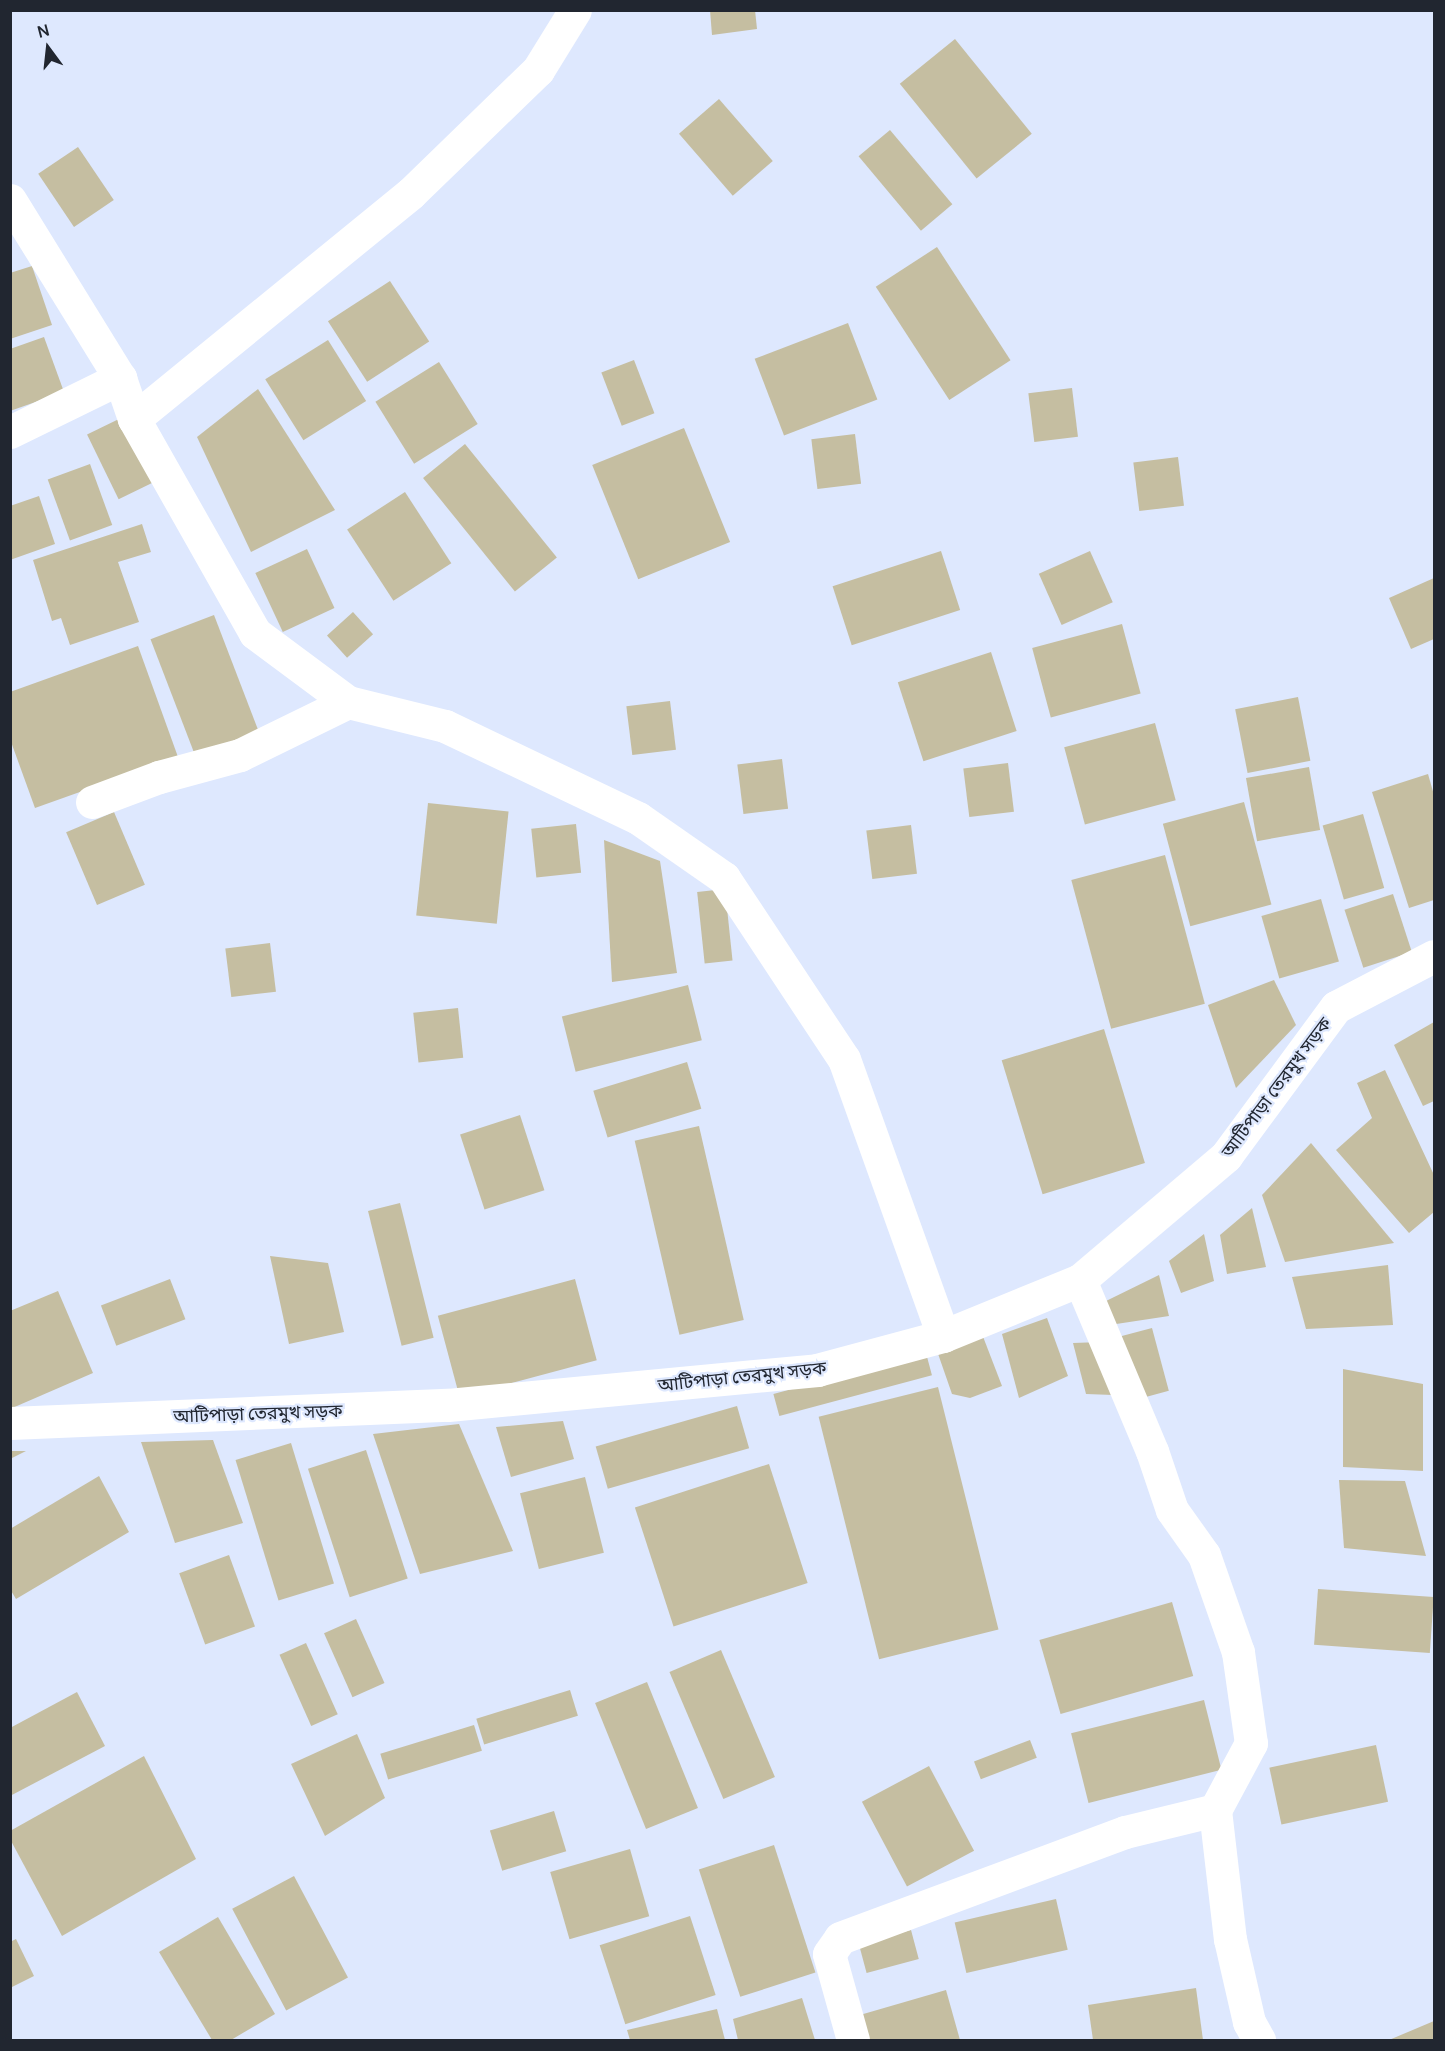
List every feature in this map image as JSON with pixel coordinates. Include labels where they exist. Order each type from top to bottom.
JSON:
[{"type":"street","points":[[134,419],[411,193],[538,70],[576,10]]},
{"type":"street","points":[[10,200],[120,378],[134,419],[255,633],[348,702],[445,726],[638,818],[724,878],[844,1059],[943,1336]]},
{"type":"street","points":[[10,432],[120,378]]},
{"type":"street","points":[[92,802],[159,777],[240,755],[348,702]]},
{"type":"street","name":"আটিপাড়া তেরমুখ সড়ক","points":[[10,1423],[460,1404],[817,1370],[943,1336],[1080,1280],[1226,1156],[1336,1007],[1434,956]]},
{"type":"street","points":[[1080,1280],[1152,1451],[1172,1510],[1204,1555],[1238,1652],[1251,1743],[1215,1810],[1230,1939],[1249,2022],[1259,2040]]},
{"type":"street","points":[[853,2040],[829,1954],[840,1938],[1125,1832],[1215,1810]]},
{"type":"building","points":[[710,10],[755,10],[757,29],[712,35]]},
{"type":"building","points":[[955,39],[1032,134],[977,178],[900,84]]},
{"type":"building","points":[[719,99],[773,161],[733,196],[679,134]]},
{"type":"building","points":[[890,130],[952,204],[921,231],[859,156]]},
{"type":"building","points":[[78,147],[114,200],[74,227],[38,174]]},
{"type":"building","points":[[937,247],[1011,360],[949,400],[876,287]]},
{"type":"building","points":[[32,266],[52,325],[10,339],[10,273]]},
{"type":"building","points":[[390,281],[429,341],[367,382],[328,321]]},
{"type":"building","points":[[848,323],[877,400],[784,435],[755,359]]},
{"type":"building","points":[[44,337],[64,392],[10,411],[10,349]]},
{"type":"building","points":[[328,340],[366,401],[303,440],[265,379]]},
{"type":"building","points":[[634,360],[654,413],[622,426],[601,373]]},
{"type":"building","points":[[439,362],[478,424],[414,464],[375,402]]},
{"type":"building","points":[[1072,388],[1078,437],[1034,442],[1028,393]]},
{"type":"building","points":[[258,389],[335,510],[251,552],[197,437]]},
{"type":"building","points":[[123,417],[155,482],[119,499],[87,435]]},
{"type":"building","points":[[684,428],[730,542],[638,579],[592,465]]},
{"type":"building","points":[[855,434],[861,484],[817,489],[811,439]]},
{"type":"building","points":[[465,444],[557,557],[515,591],[423,478]]},
{"type":"building","points":[[1178,457],[1184,506],[1139,511],[1133,462]]},
{"type":"building","points":[[90,464],[112,525],[70,540],[48,479]]},
{"type":"building","points":[[405,492],[451,563],[393,601],[347,530]]},
{"type":"building","points":[[39,496],[55,544],[10,560],[10,506]]},
{"type":"building","points":[[142,524],[151,552],[118,562],[139,622],[70,645],[61,618],[52,621],[33,560]]},
{"type":"building","points":[[307,549],[334,608],[283,632],[255,573]]},
{"type":"building","points":[[941,551],[960,610],[852,645],[833,586]]},
{"type":"building","points":[[1090,551],[1113,602],[1062,625],[1039,574]]},
{"type":"building","points":[[1434,578],[1434,639],[1411,649],[1389,598]]},
{"type":"building","points":[[353,612],[373,634],[347,658],[327,635]]},
{"type":"building","points":[[214,615],[260,734],[196,759],[151,639]]},
{"type":"building","points":[[1122,624],[1141,694],[1051,718],[1032,648]]},
{"type":"building","points":[[138,646],[178,757],[35,808],[10,739],[10,692]]},
{"type":"building","points":[[991,652],[1017,731],[923,761],[898,682]]},
{"type":"building","points":[[1298,697],[1310,761],[1248,773],[1235,709]]},
{"type":"building","points":[[670,701],[676,750],[632,755],[626,706]]},
{"type":"building","points":[[1155,723],[1176,800],[1085,825],[1064,747]]},
{"type":"building","points":[[782,759],[788,809],[743,814],[737,764]]},
{"type":"building","points":[[1008,763],[1014,812],[969,817],[963,768]]},
{"type":"building","points":[[1309,767],[1320,830],[1257,841],[1246,778]]},
{"type":"building","points":[[1428,774],[1434,795],[1434,900],[1409,908],[1372,792]]},
{"type":"building","points":[[1244,802],[1271,904],[1190,926],[1163,824]]},
{"type":"building","points":[[428,803],[509,811],[497,924],[416,915]]},
{"type":"building","points":[[114,812],[145,885],[97,905],[66,832]]},
{"type":"building","points":[[1363,814],[1384,888],[1344,900],[1323,826]]},
{"type":"building","points":[[576,824],[581,873],[536,877],[531,829]]},
{"type":"building","points":[[911,825],[917,874],[872,879],[866,830]]},
{"type":"building","points":[[604,840],[660,861],[677,973],[612,982]]},
{"type":"building","points":[[1165,855],[1205,1004],[1111,1029],[1071,880]]},
{"type":"building","points":[[725,889],[733,961],[705,964],[697,892]]},
{"type":"building","points":[[1393,894],[1412,952],[1363,968],[1344,910]]},
{"type":"building","points":[[1321,899],[1339,961],[1279,979],[1261,916]]},
{"type":"building","points":[[270,943],[276,992],[231,997],[225,948]]},
{"type":"building","points":[[1274,980],[1296,1025],[1236,1088],[1208,1005]]},
{"type":"building","points":[[688,985],[702,1040],[576,1072],[562,1016]]},
{"type":"building","points":[[458,1008],[463,1058],[418,1062],[413,1013]]},
{"type":"building","points":[[1434,1022],[1434,1101],[1423,1106],[1394,1045]]},
{"type":"building","points":[[1104,1029],[1145,1163],[1043,1194],[1002,1060]]},
{"type":"building","points":[[687,1062],[701,1109],[608,1138],[593,1091]]},
{"type":"building","points":[[1385,1070],[1434,1175],[1434,1212],[1409,1233],[1336,1150],[1372,1118],[1357,1083]]},
{"type":"building","points":[[520,1115],[544,1190],[484,1210],[460,1134]]},
{"type":"building","points":[[699,1126],[744,1320],[679,1335],[635,1141]]},
{"type":"building","points":[[1311,1143],[1394,1243],[1285,1262],[1262,1195]]},
{"type":"building","points":[[400,1203],[434,1338],[402,1346],[368,1211]]},
{"type":"building","points":[[1252,1208],[1266,1267],[1227,1274],[1220,1235]]},
{"type":"building","points":[[1204,1234],[1214,1281],[1181,1293],[1169,1261]]},
{"type":"building","points":[[270,1256],[328,1263],[344,1332],[289,1344]]},
{"type":"building","points":[[1388,1265],[1393,1325],[1306,1329],[1292,1277]]},
{"type":"building","points":[[1159,1275],[1169,1316],[1103,1326],[1106,1301]]},
{"type":"building","points":[[170,1279],[185,1319],[116,1346],[101,1306]]},
{"type":"building","points":[[575,1279],[597,1360],[460,1397],[438,1316]]},
{"type":"building","points":[[58,1291],[93,1373],[10,1409],[10,1311]]},
{"type":"building","points":[[1047,1318],[1068,1376],[1019,1398],[1002,1334]]},
{"type":"building","points":[[1152,1328],[1169,1391],[1130,1401],[1113,1338]]},
{"type":"building","points":[[982,1334],[1002,1386],[970,1398],[952,1394],[936,1348]]},
{"type":"building","points":[[1101,1342],[1113,1395],[1086,1394],[1073,1343]]},
{"type":"building","points":[[926,1353],[932,1375],[779,1416],[773,1394]]},
{"type":"building","points":[[1343,1369],[1423,1384],[1423,1471],[1343,1467]]},
{"type":"building","points":[[938,1387],[998,1630],[879,1659],[819,1417]]},
{"type":"building","points":[[737,1406],[749,1448],[608,1489],[596,1447]]},
{"type":"building","points":[[563,1421],[574,1459],[511,1477],[496,1427]]},
{"type":"building","points":[[459,1424],[513,1551],[420,1574],[373,1434]]},
{"type":"building","points":[[213,1440],[243,1523],[175,1543],[141,1442]]},
{"type":"building","points":[[291,1443],[334,1584],[279,1601],[236,1460]]},
{"type":"building","points":[[366,1450],[408,1578],[350,1597],[308,1469]]},
{"type":"building","points":[[10,1451],[26,1451],[10,1459]]},
{"type":"building","points":[[769,1464],[808,1583],[674,1626],[635,1508]]},
{"type":"building","points":[[99,1476],[129,1532],[16,1599],[10,1589],[10,1529]]},
{"type":"building","points":[[585,1477],[604,1553],[539,1569],[520,1493]]},
{"type":"building","points":[[1339,1480],[1405,1481],[1426,1556],[1344,1548]]},
{"type":"building","points":[[229,1555],[255,1626],[205,1645],[179,1573]]},
{"type":"building","points":[[1318,1589],[1434,1597],[1430,1653],[1314,1645]]},
{"type":"building","points":[[1172,1602],[1193,1676],[1061,1714],[1039,1640]]},
{"type":"building","points":[[356,1619],[384,1683],[352,1697],[324,1633]]},
{"type":"building","points":[[306,1643],[338,1714],[311,1726],[280,1655]]},
{"type":"building","points":[[721,1650],[775,1777],[723,1799],[669,1672]]},
{"type":"building","points":[[647,1682],[698,1808],[646,1829],[595,1703]]},
{"type":"building","points":[[570,1690],[578,1716],[484,1744],[476,1719]]},
{"type":"building","points":[[77,1692],[105,1746],[10,1796],[10,1728]]},
{"type":"building","points":[[1204,1700],[1221,1770],[1088,1803],[1071,1733]]},
{"type":"building","points":[[474,1725],[482,1751],[388,1779],[380,1754]]},
{"type":"building","points":[[357,1734],[385,1798],[325,1836],[291,1764]]},
{"type":"building","points":[[1030,1740],[1037,1758],[981,1779],[974,1762]]},
{"type":"building","points":[[1376,1745],[1388,1802],[1281,1824],[1269,1768]]},
{"type":"building","points":[[144,1756],[196,1859],[62,1936],[10,1839],[10,1831]]},
{"type":"building","points":[[929,1766],[974,1851],[907,1886],[862,1802]]},
{"type":"building","points":[[554,1811],[566,1851],[502,1871],[490,1831]]},
{"type":"building","points":[[774,1845],[815,1972],[740,1997],[699,1869]]},
{"type":"building","points":[[630,1849],[649,1916],[570,1939],[550,1872]]},
{"type":"building","points":[[294,1876],[348,1978],[286,2010],[232,1909]]},
{"type":"building","points":[[1056,1899],[1068,1950],[966,1973],[955,1922]]},
{"type":"building","points":[[690,1916],[716,1995],[625,2024],[600,1945]]},
{"type":"building","points":[[218,1917],[275,2014],[231,2040],[212,2040],[159,1952]]},
{"type":"building","points":[[911,1930],[919,1959],[867,1973],[859,1944]]},
{"type":"building","points":[[16,1939],[34,1976],[10,1988],[10,1942]]},
{"type":"building","points":[[1196,1988],[1203,2040],[1093,2040],[1088,2005]]},
{"type":"building","points":[[946,1990],[960,2040],[860,2040],[853,2017]]},
{"type":"building","points":[[802,1998],[815,2040],[738,2040],[733,2019]]},
{"type":"building","points":[[717,2009],[725,2040],[630,2040],[627,2030]]},
{"type":"building","points":[[1434,2021],[1434,2040],[1389,2040]]}]
